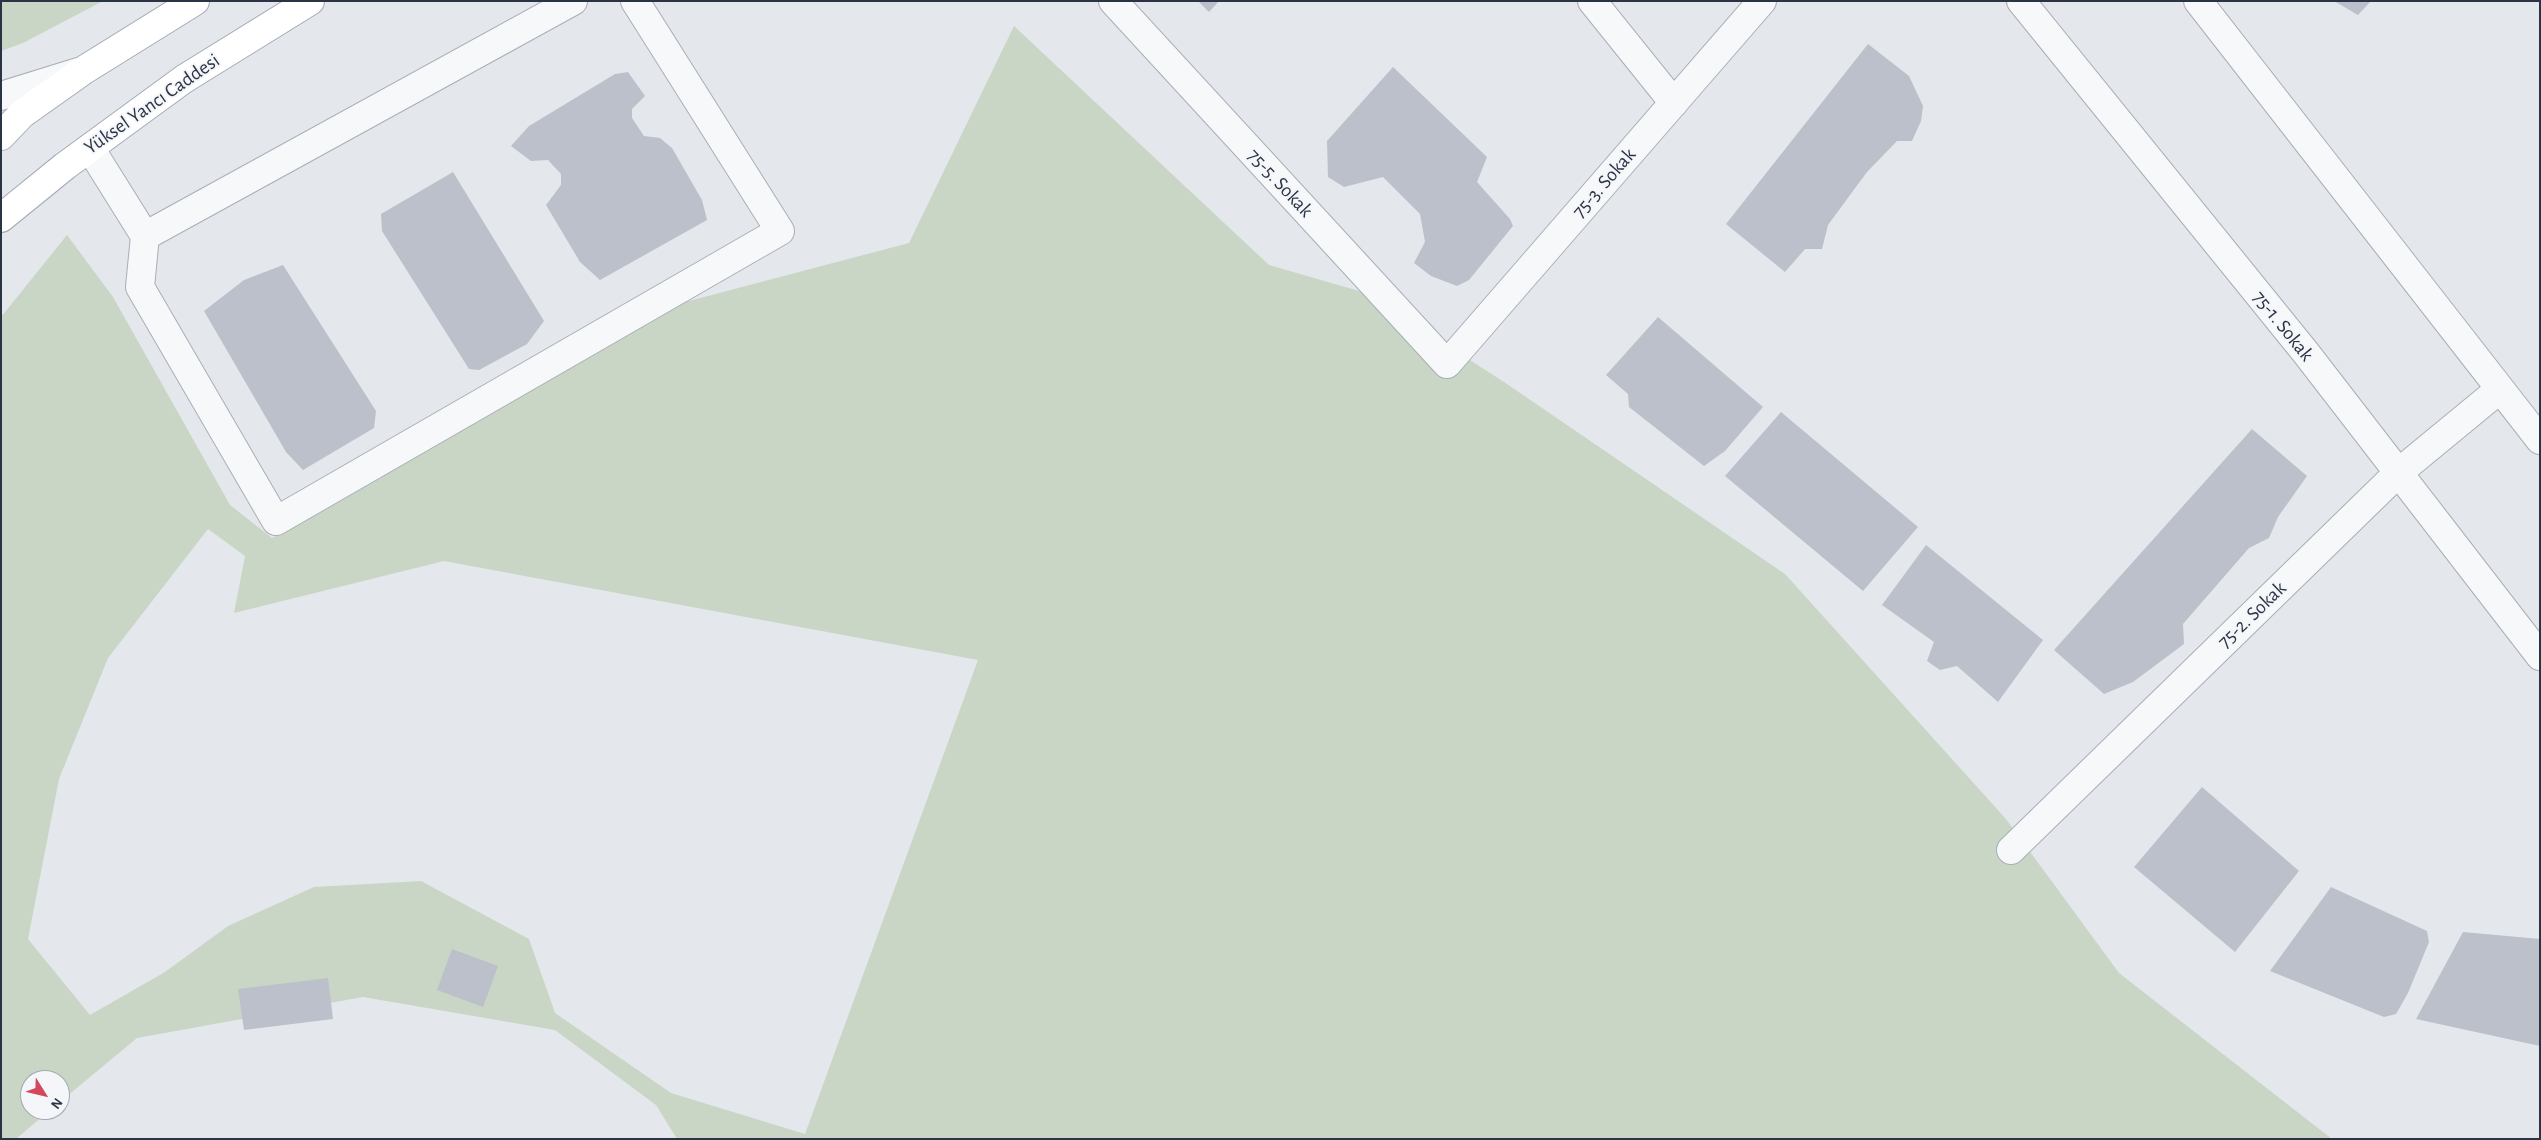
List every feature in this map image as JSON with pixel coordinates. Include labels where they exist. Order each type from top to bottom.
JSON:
[{"type":"main road","points":[[1,136],[22,114],[84,70],[195,1]]},
{"type":"main road","name":"Yüksel Yancı Caddesi","points":[[1,218],[90,148],[184,79],[310,1]]},
{"type":"street","points":[[145,236],[573,1]]},
{"type":"street","points":[[90,148],[145,236],[140,287],[276,521],[780,231],[635,1]]},
{"type":"street","name":"75-5. Sokak","points":[[1113,1],[1447,364]]},
{"type":"street","points":[[1592,1],[1674,103]]},
{"type":"street","name":"75-3. Sokak","points":[[1447,364],[1762,1]]},
{"type":"street","name":"75-1. Sokak","points":[[2021,1],[2299,346],[2540,656]]},
{"type":"street","points":[[2198,1],[2540,440]]},
{"type":"street","points":[[1,96],[84,70]]},
{"type":"street","name":"75-2. Sokak","points":[[2011,850],[2398,473],[2500,389]]},
{"type":"green space","points":[[1,1],[103,1],[23,43],[1,51]]},
{"type":"green space","points":[[1014,26],[1269,265],[1366,293],[1504,382],[1785,574],[2006,819],[2119,973],[2332,1139],[677,1139],[656,1105],[555,1030],[363,997],[137,1038],[70,1094],[70,1070],[20,1070],[20,1120],[38,1120],[16,1139],[1,1139],[1,317],[67,235],[113,297],[230,505],[272,538],[670,306],[909,243]],"holes":[[[208,529],[245,556],[234,613],[444,561],[978,660],[805,1134],[671,1093],[555,1013],[529,939],[421,881],[314,887],[228,926],[165,972],[90,1015],[28,939],[59,779],[108,658]]]},
{"type":"building","points":[[1198,1],[1219,1],[1209,12]]},
{"type":"building","points":[[2334,1],[2371,1],[2358,15]]},
{"type":"building","points":[[1868,44],[1909,76],[1923,106],[1921,121],[1912,141],[1897,141],[1867,172],[1828,225],[1822,249],[1805,249],[1785,272],[1726,224]]},
{"type":"building","points":[[1393,67],[1487,157],[1477,182],[1510,219],[1513,226],[1469,280],[1457,286],[1431,276],[1414,263],[1425,242],[1420,214],[1383,177],[1344,187],[1328,177],[1327,141]]},
{"type":"building","points":[[628,72],[645,96],[632,109],[632,118],[644,136],[660,138],[672,148],[702,200],[707,220],[600,280],[580,262],[546,205],[561,185],[561,174],[548,160],[531,161],[511,146],[529,126],[615,74]]},
{"type":"building","points":[[453,172],[544,321],[527,344],[479,370],[469,369],[382,231],[381,214]]},
{"type":"building","points":[[283,265],[376,411],[374,428],[303,470],[286,452],[204,311],[244,280]]},
{"type":"building","points":[[1658,317],[1763,407],[1725,451],[1704,466],[1629,407],[1628,394],[1606,375]]},
{"type":"building","points":[[1781,412],[1918,527],[1863,591],[1725,476]]},
{"type":"building","points":[[2252,429],[2307,476],[2278,517],[2269,538],[2249,548],[2183,624],[2184,644],[2133,682],[2104,694],[2054,650]]},
{"type":"building","points":[[1926,545],[2043,640],[1998,702],[1957,666],[1940,670],[1927,661],[1934,642],[1882,605]]},
{"type":"building","points":[[2202,787],[2299,871],[2235,952],[2134,867]]},
{"type":"building","points":[[2331,887],[2427,931],[2429,942],[2408,993],[2396,1014],[2384,1017],[2270,971]]},
{"type":"building","points":[[2463,932],[2540,939],[2540,1046],[2416,1019]]},
{"type":"building","points":[[452,949],[498,966],[483,1007],[437,990]]},
{"type":"building","points":[[328,978],[333,1019],[244,1030],[238,989]]}]
